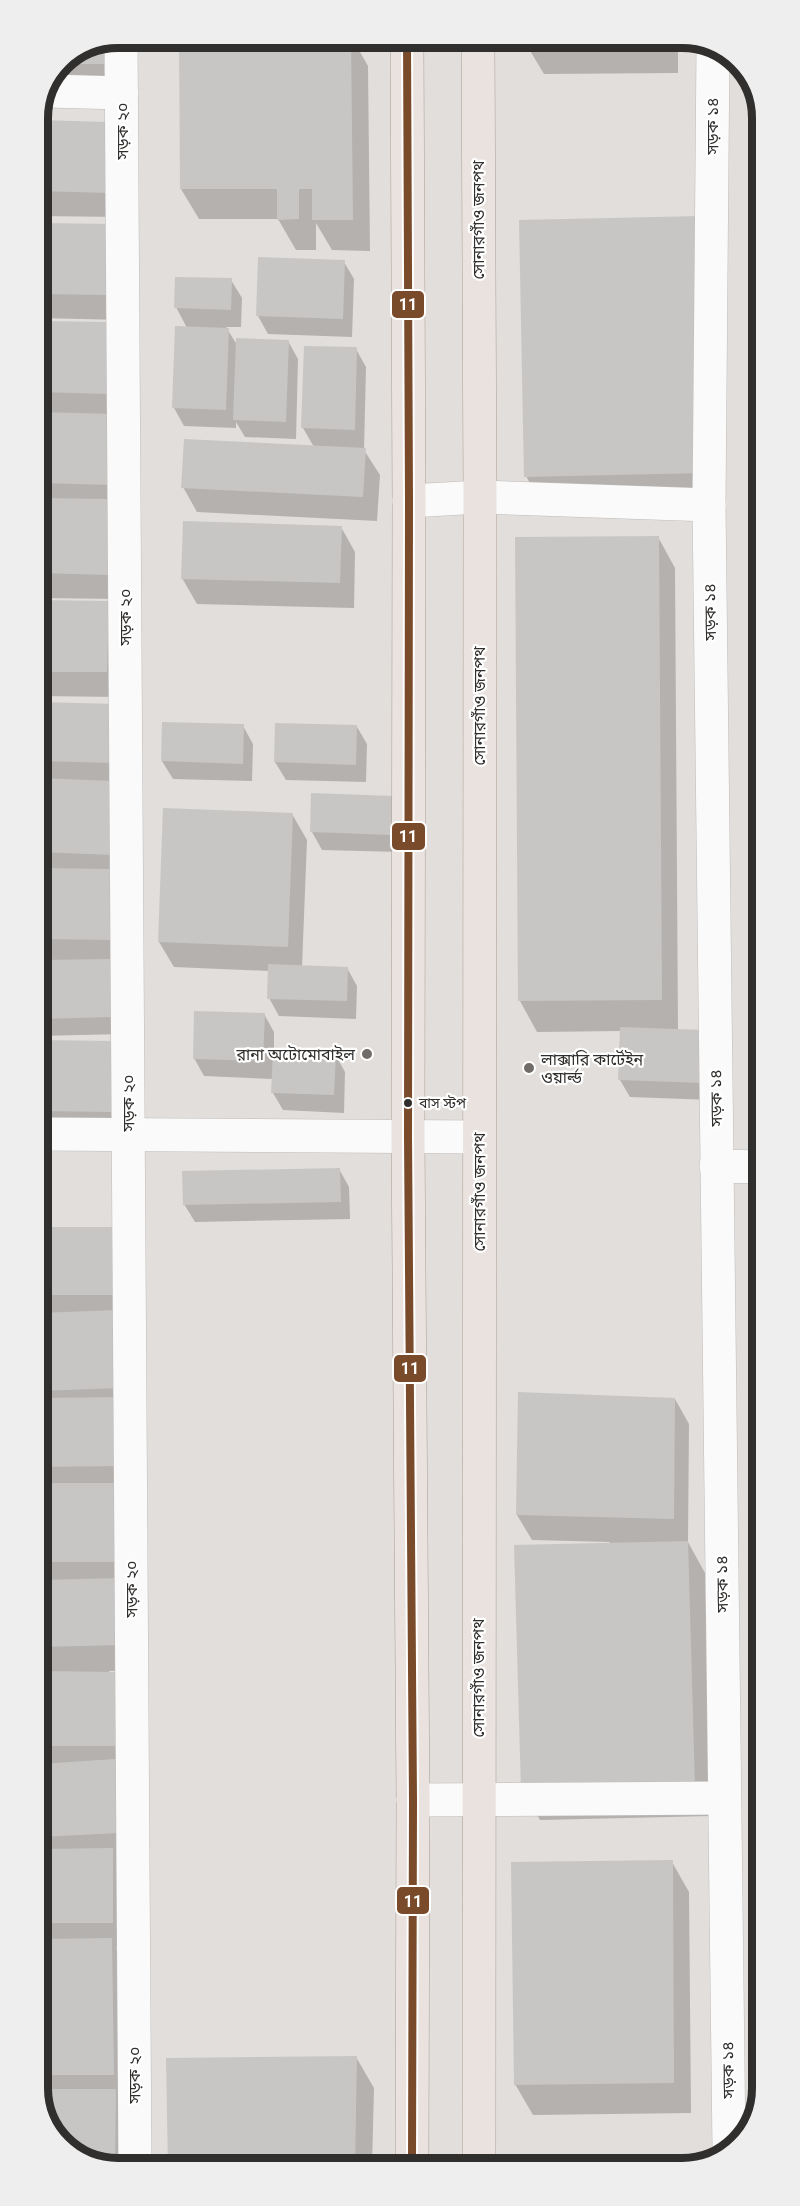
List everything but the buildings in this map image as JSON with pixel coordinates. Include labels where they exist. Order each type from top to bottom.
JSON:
[{"type":"main road","points":[[407,48],[408,1137],[413,1800],[412,2158]]},
{"type":"main road","name":"সোনারগাঁও জনপথ","points":[[478,48],[479,2158]]},
{"type":"street","name":"সড়ক ২০","points":[[121,48],[135,2158]]},
{"type":"street","name":"সড়ক ১৪","points":[[713,55],[709,505],[729,2139]]},
{"type":"street","points":[[53,91],[122,93]]},
{"type":"street","points":[[409,501],[480,497],[709,505]]},
{"type":"street","points":[[48,1134],[479,1137]]},
{"type":"street","points":[[716,1166],[752,1167]]},
{"type":"street","points":[[413,1800],[724,1798]]},
{"type":"transit line","name":"11","points":[[407,48],[408,1137],[413,1800],[412,2158]]},
{"type":"place","name":"রানা অটোমোবাইল","points":[[367,1054]]},
{"type":"place","name":"লাক্সারি কার্টেইন ওয়ার্ল্ড","points":[[529,1068]]},
{"type":"place","name":"বাস স্টপ","points":[[408,1103]]}]
